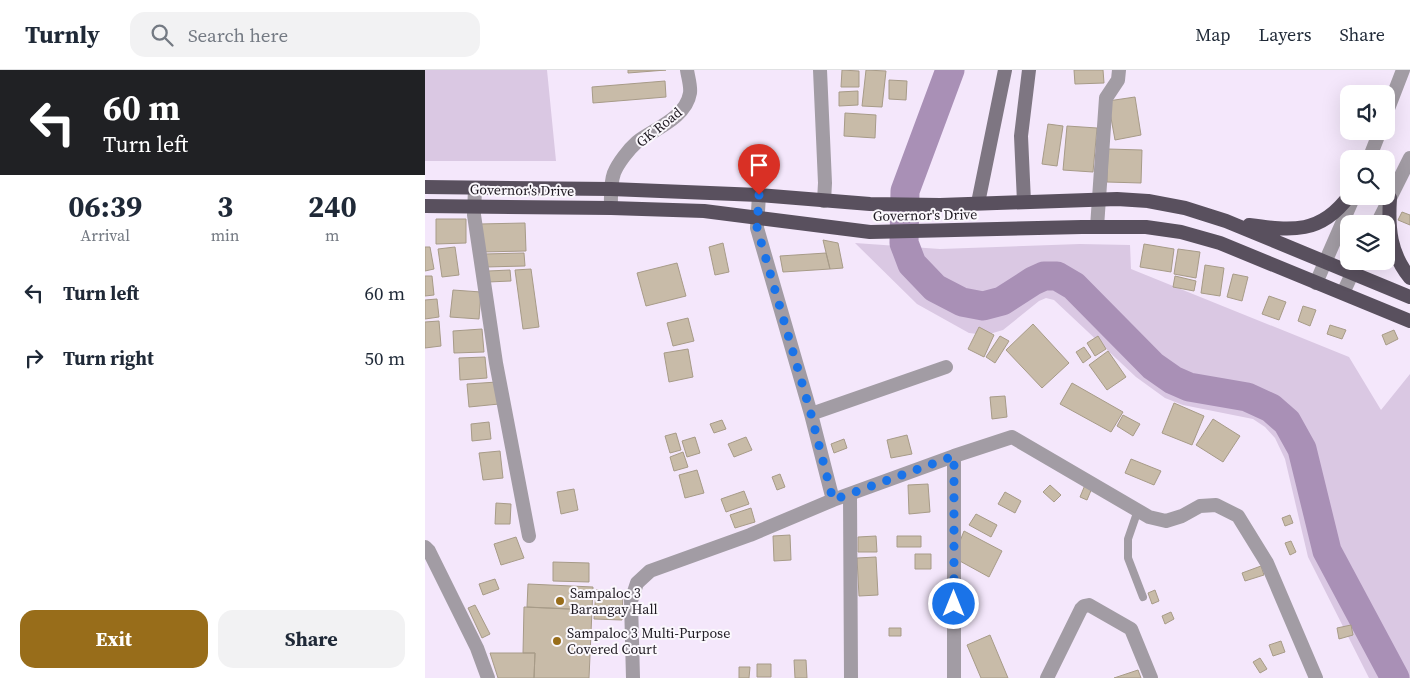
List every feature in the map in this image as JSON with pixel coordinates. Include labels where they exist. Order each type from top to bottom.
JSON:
[{"type":"highway","name":"Governor's Drive","points":[[425,187],[611,189],[759,195],[870,204],[940,205],[1098,200],[1148,201],[1185,208],[1226,221],[1325,262],[1340,264]]},
{"type":"highway","points":[[1226,221],[1294,230],[1323,221],[1336,212],[1342,205]]},
{"type":"highway","points":[[1390,205],[1389,231],[1391,240],[1399,261],[1410,278]]},
{"type":"highway","name":"Governor's Drive","points":[[425,206],[704,211],[870,232],[1146,227],[1181,232],[1220,243],[1410,321]]},
{"type":"highway","name":"Governor's Drive","points":[[1360,270],[1410,297]]},
{"type":"main road","points":[[978,204],[1003,88],[1005,70]]},
{"type":"main road","points":[[1024,202],[1021,136],[1029,70]]},
{"type":"main road","points":[[1003,88],[1027,91]]},
{"type":"street","name":"GK Road","points":[[611,208],[611,189],[614,172],[636,143],[674,117],[684,107],[690,93],[687,70]]},
{"type":"street","points":[[820,70],[825,182],[824,200]]},
{"type":"street","points":[[1097,227],[1106,98],[1119,80],[1119,70]]},
{"type":"street","points":[[1395,91],[1403,70]]},
{"type":"street","points":[[1395,188],[1410,158]]},
{"type":"street","points":[[475,188],[474,214],[496,363],[529,536]]},
{"type":"street","points":[[759,195],[757,228],[811,414],[833,500]]},
{"type":"street","points":[[1316,282],[1350,205]]},
{"type":"street","points":[[1343,293],[1354,270]]},
{"type":"street","points":[[811,414],[946,367]]},
{"type":"street","points":[[633,678],[631,600],[637,583],[650,571],[749,535],[833,500],[954,456],[1013,437],[1149,518],[1166,521],[1182,516],[1200,506],[1216,505],[1238,516],[1267,563],[1316,678]]},
{"type":"street","points":[[954,456],[954,678]]},
{"type":"street","points":[[850,495],[851,678]]},
{"type":"street","points":[[425,547],[429,551],[477,648],[488,678]]},
{"type":"street","points":[[1047,678],[1081,609],[1089,605],[1131,629],[1151,678]]},
{"type":"lane","points":[[1138,510],[1128,539],[1128,558],[1143,597]]},
{"type":"shaded area","points":[[425,70],[547,70],[556,161],[425,161]]},
{"type":"shaded area","points":[[855,243],[940,249],[1080,244],[1130,245],[1131,269],[1349,357],[1381,410],[1410,374],[1410,678],[1369,678],[1308,557],[1285,459],[1275,438],[1265,427],[1253,419],[1183,405],[1165,398],[1136,377],[1054,300],[1046,298],[1039,301],[1003,330],[986,335],[969,333],[917,304]]},
{"type":"building","points":[[628,70],[666,70],[628,73]]},
{"type":"building","points":[[842,70],[859,71],[859,87],[841,87]]},
{"type":"building","points":[[866,70],[886,71],[882,107],[862,106]]},
{"type":"building","points":[[1074,70],[1103,70],[1104,83],[1075,84]]},
{"type":"building","points":[[889,80],[907,81],[906,100],[889,99]]},
{"type":"building","points":[[665,81],[666,97],[593,103],[592,87]]},
{"type":"building","points":[[858,91],[858,105],[839,106],[839,92]]},
{"type":"building","points":[[1135,97],[1141,135],[1115,140],[1108,101]]},
{"type":"building","points":[[845,113],[876,115],[875,138],[844,136]]},
{"type":"building","points":[[1048,124],[1063,126],[1057,166],[1042,164]]},
{"type":"building","points":[[1067,126],[1097,128],[1093,172],[1063,170]]},
{"type":"building","points":[[1108,149],[1142,150],[1141,183],[1107,182]]},
{"type":"building","points":[[1402,212],[1410,215],[1410,225],[1398,220]]},
{"type":"building","points":[[436,219],[466,219],[466,243],[436,244]]},
{"type":"building","points":[[525,223],[526,251],[481,252],[480,224]]},
{"type":"building","points":[[823,240],[838,243],[843,268],[830,269]]},
{"type":"building","points":[[723,243],[729,272],[715,275],[709,247]]},
{"type":"building","points":[[1144,244],[1174,249],[1171,272],[1140,267]]},
{"type":"building","points":[[425,247],[430,247],[434,269],[425,271]]},
{"type":"building","points":[[455,247],[459,275],[442,277],[438,249]]},
{"type":"building","points":[[1178,249],[1200,252],[1196,278],[1174,274]]},
{"type":"building","points":[[524,253],[525,266],[485,267],[485,254]]},
{"type":"building","points":[[826,253],[830,269],[783,272],[780,256]]},
{"type":"building","points":[[677,263],[686,296],[646,306],[637,273]]},
{"type":"building","points":[[1205,265],[1224,268],[1220,296],[1201,293]]},
{"type":"building","points":[[531,269],[539,327],[523,329],[515,270]]},
{"type":"building","points":[[510,270],[511,281],[488,282],[488,271]]},
{"type":"building","points":[[1233,274],[1248,277],[1242,301],[1227,297]]},
{"type":"building","points":[[425,276],[432,276],[434,295],[425,296]]},
{"type":"building","points":[[1175,276],[1196,281],[1194,291],[1173,287]]},
{"type":"building","points":[[453,290],[481,292],[479,319],[450,317]]},
{"type":"building","points":[[1269,296],[1286,302],[1279,320],[1262,314]]},
{"type":"building","points":[[437,299],[439,317],[425,319],[425,300]]},
{"type":"building","points":[[1303,306],[1316,310],[1310,326],[1298,321]]},
{"type":"building","points":[[688,318],[694,341],[673,346],[667,323]]},
{"type":"building","points":[[439,321],[441,346],[425,348],[425,322]]},
{"type":"building","points":[[1033,324],[1069,363],[1042,388],[1006,350]]},
{"type":"building","points":[[1330,325],[1346,330],[1342,339],[1327,334]]},
{"type":"building","points":[[979,327],[994,335],[984,357],[968,349]]},
{"type":"building","points":[[482,329],[484,352],[454,353],[453,331]]},
{"type":"building","points":[[1394,330],[1398,339],[1386,345],[1382,335]]},
{"type":"building","points":[[1000,336],[1009,341],[995,363],[986,357]]},
{"type":"building","points":[[1098,336],[1106,349],[1095,356],[1087,343]]},
{"type":"building","points":[[1084,347],[1091,357],[1083,363],[1076,352]]},
{"type":"building","points":[[688,349],[693,377],[669,382],[664,353]]},
{"type":"building","points":[[1108,351],[1126,377],[1107,390],[1089,365]]},
{"type":"building","points":[[485,357],[487,378],[460,380],[459,358]]},
{"type":"building","points":[[497,382],[499,404],[469,407],[467,384]]},
{"type":"building","points":[[1072,383],[1123,412],[1111,432],[1060,404]]},
{"type":"building","points":[[1005,396],[1007,417],[992,419],[990,397]]},
{"type":"building","points":[[1174,403],[1204,416],[1192,445],[1162,433]]},
{"type":"building","points":[[1123,415],[1140,424],[1133,436],[1117,426]]},
{"type":"building","points":[[1213,419],[1240,436],[1223,462],[1196,445]]},
{"type":"building","points":[[722,420],[726,429],[714,433],[710,424]]},
{"type":"building","points":[[489,422],[491,439],[472,441],[471,424]]},
{"type":"building","points":[[676,433],[681,450],[670,453],[665,436]]},
{"type":"building","points":[[907,435],[912,454],[891,458],[887,440]]},
{"type":"building","points":[[695,437],[700,453],[687,457],[682,441]]},
{"type":"building","points":[[746,437],[752,450],[734,457],[728,444]]},
{"type":"building","points":[[844,439],[847,448],[834,453],[831,444]]},
{"type":"building","points":[[500,451],[503,478],[483,480],[479,453]]},
{"type":"building","points":[[683,452],[688,467],[674,471],[670,457]]},
{"type":"building","points":[[1131,459],[1161,471],[1154,485],[1125,473]]},
{"type":"building","points":[[697,470],[704,493],[685,498],[679,475]]},
{"type":"building","points":[[780,474],[785,487],[777,490],[772,477]]},
{"type":"building","points":[[928,484],[930,512],[909,514],[908,485]]},
{"type":"building","points":[[1050,485],[1061,495],[1054,502],[1043,492]]},
{"type":"building","points":[[1085,485],[1092,488],[1087,500],[1080,497]]},
{"type":"building","points":[[574,489],[578,510],[561,514],[557,492]]},
{"type":"building","points":[[744,491],[749,504],[726,512],[721,499]]},
{"type":"building","points":[[1005,492],[1021,501],[1015,513],[998,504]]},
{"type":"building","points":[[496,503],[511,504],[510,524],[495,524]]},
{"type":"building","points":[[751,508],[755,522],[735,528],[730,515]]},
{"type":"building","points":[[976,514],[997,525],[991,537],[969,525]]},
{"type":"building","points":[[1290,515],[1293,523],[1285,526],[1282,518]]},
{"type":"building","points":[[964,531],[1002,551],[989,577],[958,560],[958,546]]},
{"type":"building","points":[[790,535],[791,560],[774,561],[773,536]]},
{"type":"building","points":[[876,536],[877,552],[858,552],[858,537]]},
{"type":"building","points":[[897,536],[921,536],[921,547],[897,547]]},
{"type":"building","points":[[516,537],[524,558],[501,565],[494,544]]},
{"type":"building","points":[[1291,541],[1296,552],[1290,555],[1285,543]]},
{"type":"building","points":[[915,554],[931,554],[931,569],[915,569]]},
{"type":"building","points":[[876,557],[878,595],[859,596],[857,558]]},
{"type":"building","points":[[553,562],[589,563],[589,582],[553,581]]},
{"type":"building","points":[[1261,566],[1264,575],[1245,581],[1242,573]]},
{"type":"building","points":[[495,579],[499,589],[483,595],[479,584]]},
{"type":"building","name":"Sampaloc 3 Barangay Hall","points":[[528,584],[593,587],[592,610],[527,607]]},
{"type":"building","points":[[596,590],[623,592],[622,620],[594,619]]},
{"type":"building","points":[[1155,590],[1159,601],[1152,604],[1148,593]]},
{"type":"building","points":[[475,605],[490,634],[482,638],[468,608]]},
{"type":"building","name":"Sampaloc 3 Multi-Purpose Covered Court","points":[[524,607],[592,610],[589,678],[534,678],[535,653],[523,653]]},
{"type":"building","points":[[1171,612],[1174,619],[1165,624],[1162,616]]},
{"type":"building","points":[[1351,625],[1353,635],[1339,639],[1337,628]]},
{"type":"building","points":[[889,628],[901,628],[901,636],[889,636]]},
{"type":"building","points":[[990,635],[1008,678],[981,678],[967,645]]},
{"type":"building","points":[[1281,641],[1285,652],[1273,656],[1269,645]]},
{"type":"building","points":[[490,653],[535,653],[534,678],[498,678]]},
{"type":"building","points":[[1260,658],[1267,669],[1260,673],[1253,662]]},
{"type":"building","points":[[794,660],[806,660],[807,678],[795,678]]},
{"type":"building","points":[[757,664],[771,664],[771,677],[757,677]]},
{"type":"building","points":[[739,667],[750,667],[749,678],[739,678]]},
{"type":"building","points":[[1138,670],[1141,678],[1114,678]]},
{"type":"waterway","points":[[950,70],[905,191],[904,243],[912,264],[935,288],[962,302],[983,306],[1002,301],[1044,276],[1057,276],[1074,286],[1153,366],[1173,380],[1189,387],[1247,397],[1271,408],[1287,422],[1302,449],[1327,551],[1395,678]]},
{"type":"place","name":"Sampaloc 3 Barangay Hall","points":[[560,601]]},
{"type":"place","name":"Sampaloc 3 Multi-Purpose Covered Court","points":[[557,641]]},
{"type":"route","points":[[759,195],[757,228],[811,414],[833,500],[954,456],[954,604]]}]
